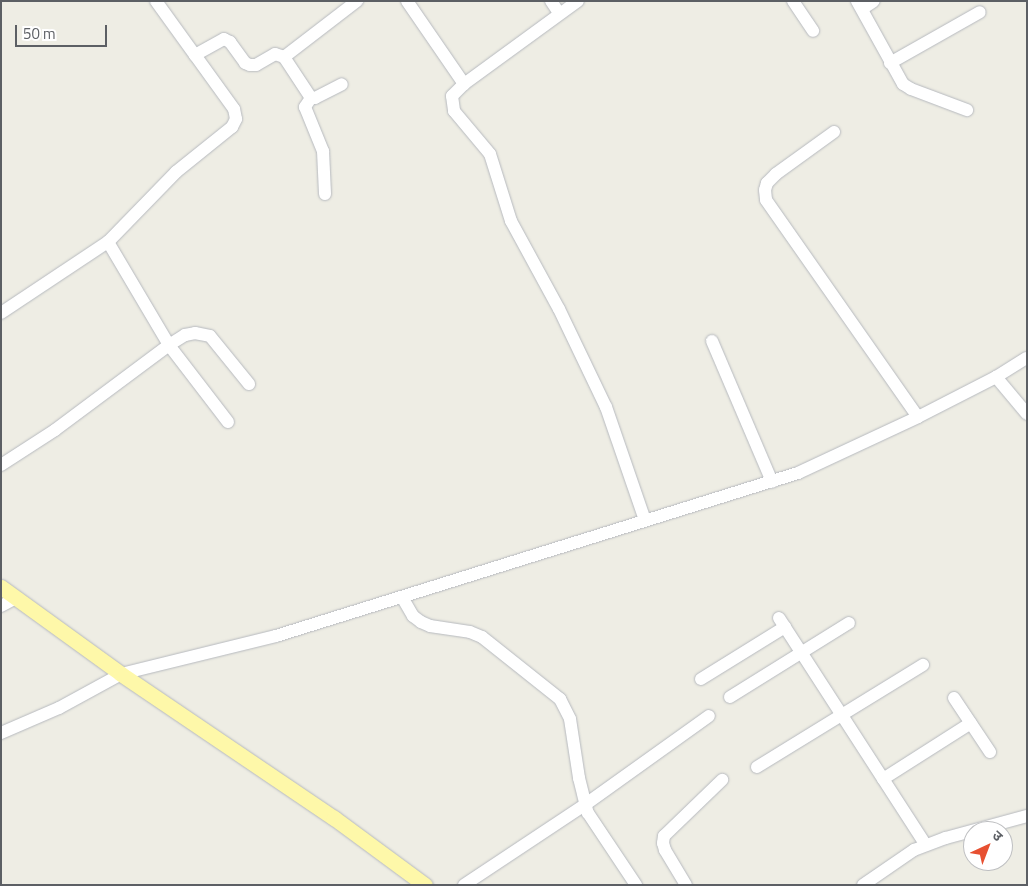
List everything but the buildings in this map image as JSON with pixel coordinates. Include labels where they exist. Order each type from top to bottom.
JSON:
[{"type":"main road","points":[[1,587],[121,674],[334,818],[425,885]]},
{"type":"street","points":[[1,313],[108,242],[176,172],[232,127],[236,119],[234,109],[156,1]]},
{"type":"street","points":[[284,57],[357,1]]},
{"type":"street","points":[[407,1],[464,84]]},
{"type":"street","points":[[551,1],[559,13]]},
{"type":"street","points":[[578,1],[464,84],[452,96],[454,111],[490,154],[511,221],[559,309],[606,408],[644,520]]},
{"type":"street","points":[[793,1],[812,32]]},
{"type":"street","points":[[874,1],[859,5],[903,84],[911,89],[967,110]]},
{"type":"street","points":[[890,62],[980,12]]},
{"type":"street","points":[[195,55],[224,39],[230,42],[245,63],[250,65],[256,65],[275,54],[284,57],[311,98]]},
{"type":"street","points":[[325,194],[322,151],[305,107],[311,98],[315,98],[342,84]]},
{"type":"street","points":[[834,132],[776,174],[767,183],[764,190],[766,200],[918,417]]},
{"type":"street","points":[[108,242],[169,345],[228,422]]},
{"type":"street","points":[[1,465],[55,430],[185,335],[195,333],[210,336],[249,384]]},
{"type":"street","points":[[712,341],[772,482]]},
{"type":"street","points":[[1,733],[59,708],[121,674],[276,636],[644,520],[798,474],[996,378],[1027,358]]},
{"type":"street","points":[[996,378],[1027,414]]},
{"type":"street","points":[[402,597],[413,616],[421,622],[430,626],[470,632],[482,637],[560,699],[570,719],[579,778],[588,813],[636,885]]},
{"type":"street","points":[[1,606],[16,598]]},
{"type":"street","points":[[701,679],[782,622],[926,845]]},
{"type":"street","points":[[730,697],[849,623]]},
{"type":"street","points":[[757,767],[923,666]]},
{"type":"street","points":[[954,698],[990,752]]},
{"type":"street","points":[[464,885],[586,804],[709,716]]},
{"type":"street","points":[[883,779],[971,723]]},
{"type":"street","points":[[686,885],[665,850],[664,836],[722,780]]},
{"type":"street","points":[[863,885],[894,861],[926,845],[1027,816]]}]
